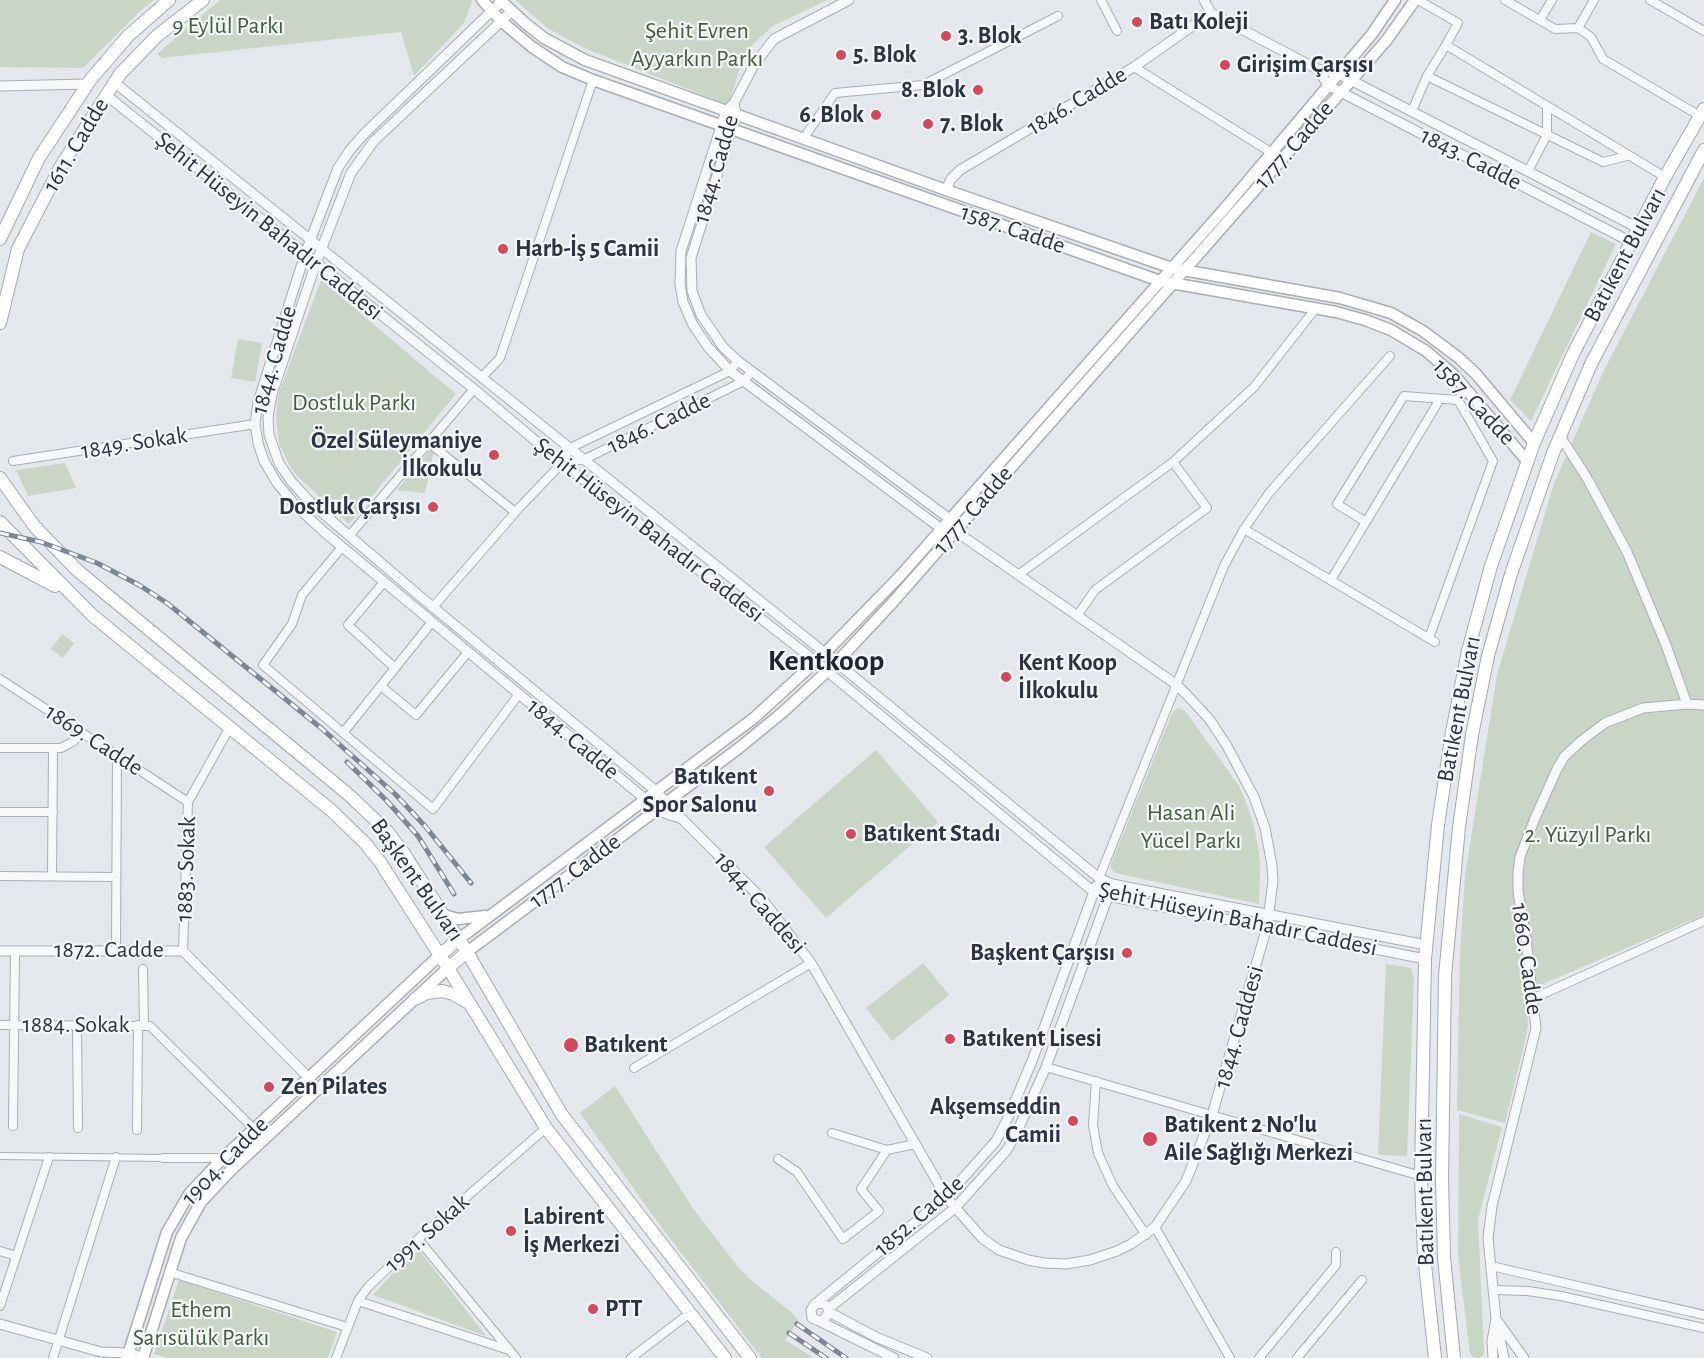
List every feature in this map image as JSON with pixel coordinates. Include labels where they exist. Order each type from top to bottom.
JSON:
[{"type":"main road","name":"1611. Cadde","points":[[0,239],[39,158],[88,84],[128,36],[169,0]]},
{"type":"main road","name":"1611. Cadde","points":[[0,322],[20,243],[58,170],[114,82],[158,35],[203,0]]},
{"type":"main road","name":"1587. Cadde","points":[[482,0],[501,21],[541,54],[562,67],[592,80],[1160,281],[1351,315],[1400,334],[1434,357],[1466,389],[1527,461]]},
{"type":"main road","name":"1777. Cadde","points":[[459,939],[754,718],[825,653],[900,576],[941,529],[955,529],[1172,284],[1178,269],[1329,86],[1337,73],[1372,34],[1395,0]]},
{"type":"main road","name":"1777. Cadde","points":[[467,952],[768,725],[836,663],[893,602],[955,529],[1160,281],[1178,269],[1341,92],[1394,31],[1416,0]]},
{"type":"main road","name":"1587. Cadde","points":[[500,1],[544,38],[585,60],[732,109],[803,139],[946,190],[1178,269],[1340,298],[1396,316],[1423,331],[1460,358],[1534,443]]},
{"type":"main road","name":"Batıkent Bulvarı","points":[[1435,1358],[1424,1255],[1421,1176],[1425,958],[1438,825],[1452,732],[1466,661],[1491,566],[1534,443],[1573,354],[1665,177],[1702,112]]},
{"type":"main road","name":"Batıkent Bulvarı","points":[[1454,1358],[1444,1257],[1442,1180],[1445,976],[1459,827],[1472,735],[1488,656],[1511,574],[1546,470],[1560,436],[1591,364],[1704,150]]},
{"type":"main road","points":[[941,203],[946,190]]},
{"type":"main road","name":"Başkent Bulvarı","points":[[0,478],[35,527],[76,570],[349,795],[376,820],[403,852],[444,915],[562,1115],[750,1358]]},
{"type":"main road","name":"Başkent Bulvarı","points":[[0,522],[70,595],[133,650],[344,822],[365,843],[380,862],[440,955],[546,1128],[725,1358]]},
{"type":"main road","points":[[0,557],[40,576],[70,595]]},
{"type":"main road","points":[[444,915],[458,919],[489,916]]},
{"type":"main road","points":[[440,955],[459,939]]},
{"type":"main road","points":[[448,968],[467,952]]},
{"type":"main road","name":"1904. Cadde","points":[[128,1356],[167,1232],[177,1211],[189,1194],[223,1158],[440,955]]},
{"type":"main road","name":"1904. Cadde","points":[[144,1358],[181,1238],[201,1202],[230,1171],[448,968]]},
{"type":"main road","points":[[415,999],[427,993],[442,991],[462,998],[470,1004]]},
{"type":"street","name":"1844. Cadde","points":[[849,0],[774,39],[754,65],[732,109],[683,241],[679,273],[683,302],[693,325],[708,347],[730,371],[941,529]]},
{"type":"street","points":[[1101,0],[1118,32]]},
{"type":"street","points":[[1204,0],[1211,13]]},
{"type":"street","points":[[1412,111],[1426,76],[1458,23],[1416,0]]},
{"type":"street","points":[[1505,0],[1555,29],[1578,28],[1590,37],[1603,59],[1702,112]]},
{"type":"street","points":[[1540,20],[1552,0]]},
{"type":"street","points":[[1578,28],[1594,0]]},
{"type":"street","points":[[1650,0],[1704,32]]},
{"type":"street","name":"1844. Cadde","points":[[500,1],[365,133],[350,150],[332,181],[310,240],[258,402],[255,424],[258,443],[264,461],[296,506],[342,547],[656,810],[682,819]]},
{"type":"street","name":"1844. Cadde","points":[[511,12],[374,141],[358,161],[344,187],[321,248],[272,393],[268,429],[275,455],[291,481],[310,503],[656,791],[682,819]]},
{"type":"street","name":"1846. Cadde","points":[[946,190],[951,179],[960,170],[1134,67],[1211,13]]},
{"type":"street","name":"1843. Cadde","points":[[1211,13],[1317,69],[1337,73],[1351,80],[1638,228]]},
{"type":"street","points":[[803,139],[835,93],[923,84],[1058,16]]},
{"type":"street","points":[[1446,45],[1665,177]]},
{"type":"street","points":[[1134,67],[1272,153]]},
{"type":"street","name":"1843. Cadde","points":[[1317,69],[1329,86],[1631,242]]},
{"type":"street","points":[[1426,76],[1603,162],[1627,156]]},
{"type":"street","points":[[482,377],[500,358],[592,80]]},
{"type":"street","name":"Şehit Hüseyin Bahadır Caddesi","points":[[114,82],[585,459],[1099,878],[1112,884],[1426,945]]},
{"type":"street","points":[[0,86],[88,84]]},
{"type":"street","name":"Şehit Hüseyin Bahadır Caddesi","points":[[106,95],[474,389],[562,463],[827,672],[1094,891],[1108,896],[1425,958]]},
{"type":"street","points":[[1528,171],[1547,135],[1547,107]]},
{"type":"street","name":"1844. Cadde","points":[[726,127],[693,246],[690,276],[694,299],[700,315],[723,347],[738,362],[955,529]]},
{"type":"street","points":[[1018,575],[1173,462],[1254,387],[1316,308]]},
{"type":"street","points":[[1099,878],[1224,566],[1244,529],[1269,493],[1390,356]]},
{"type":"street","name":"1846. Cadde","points":[[433,607],[515,512],[562,463],[570,448],[730,371],[738,362]]},
{"type":"street","name":"1846. Cadde","points":[[562,463],[585,459],[744,381],[751,372]]},
{"type":"street","points":[[349,536],[474,389]]},
{"type":"street","points":[[1458,400],[1466,389]]},
{"type":"street","points":[[1366,522],[1337,504],[1404,396],[1458,400]]},
{"type":"street","points":[[1331,580],[1440,399]]},
{"type":"street","points":[[1244,529],[1432,640],[1493,461],[1458,400]]},
{"type":"street","name":"1849. Sokak","points":[[13,461],[255,424]]},
{"type":"street","points":[[1510,441],[1522,442],[1523,430]]},
{"type":"street","points":[[1560,436],[1587,478],[1627,552],[1666,645],[1687,704]]},
{"type":"street","points":[[428,442],[515,512]]},
{"type":"street","points":[[1077,616],[1095,590],[1207,508],[1173,462]]},
{"type":"street","name":"1844. Caddesi","points":[[682,819],[763,900],[811,963],[946,1197],[979,1234],[994,1247],[1013,1255],[1044,1263],[1066,1264],[1100,1257],[1131,1244],[1155,1227],[1186,1181],[1212,1115],[1268,927],[1272,865],[1265,828],[1254,797],[1217,730],[1177,685],[955,529]]},
{"type":"street","points":[[342,547],[302,595],[292,624],[263,665],[433,809],[519,694]]},
{"type":"street","points":[[384,582],[348,625],[395,668]]},
{"type":"street","points":[[343,733],[395,668],[429,619],[433,607]]},
{"type":"street","points":[[381,687],[416,715],[468,652]]},
{"type":"street","name":"1869. Cadde","points":[[0,679],[188,802]]},
{"type":"street","name":"1860. Cadde","points":[[1504,1358],[1496,1320],[1488,1224],[1535,1040],[1536,1022],[1518,892],[1518,873],[1526,840],[1557,769],[1571,749],[1605,723],[1643,708],[1687,704],[1704,705]]},
{"type":"street","name":"1883. Sokak","points":[[183,951],[188,802],[230,727]]},
{"type":"street","points":[[0,748],[53,748],[68,745],[82,732]]},
{"type":"street","points":[[52,876],[53,748]]},
{"type":"street","points":[[116,950],[117,755]]},
{"type":"street","points":[[0,812],[53,812]]},
{"type":"street","points":[[0,876],[116,877]]},
{"type":"street","name":"1852. Cadde","points":[[814,1305],[946,1197],[993,1145],[1007,1120],[1032,1061],[1099,878]]},
{"type":"street","name":"1852. Cadde","points":[[828,1311],[955,1208],[1011,1144],[1046,1067],[1112,884]]},
{"type":"street","points":[[1532,999],[1704,921]]},
{"type":"street","name":"1872. Cadde","points":[[0,951],[183,951],[309,1078]]},
{"type":"street","points":[[13,1126],[15,951]]},
{"type":"street","points":[[633,1068],[811,963]]},
{"type":"street","points":[[137,1130],[143,969]]},
{"type":"street","name":"1884. Sokak","points":[[0,1025],[141,1025],[153,1028],[254,1129]]},
{"type":"street","points":[[77,1025],[78,1128]]},
{"type":"street","points":[[1046,1067],[1421,1176]]},
{"type":"street","points":[[1096,1081],[1093,1133],[1098,1153],[1113,1186],[1146,1235]]},
{"type":"street","name":"1991. Sokak","points":[[336,1358],[358,1300],[368,1287],[418,1239],[546,1128]]},
{"type":"street","points":[[832,1133],[887,1150],[915,1144]]},
{"type":"street","points":[[778,1159],[797,1172],[843,1239],[879,1211],[861,1189],[887,1150]]},
{"type":"street","points":[[0,1156],[223,1158]]},
{"type":"street","points":[[0,1306],[49,1156]]},
{"type":"street","points":[[53,1358],[116,1157]]},
{"type":"street","points":[[1155,1227],[1230,1358]]},
{"type":"street","points":[[418,1239],[516,1358]]},
{"type":"street","points":[[0,1251],[16,1257]]},
{"type":"street","points":[[1259,1358],[1336,1265],[1336,1252]]},
{"type":"street","points":[[1491,1266],[1704,1314]]},
{"type":"street","points":[[169,1272],[347,1327]]},
{"type":"street","points":[[1297,1358],[1362,1280]]},
{"type":"street","points":[[1494,1290],[1528,1291],[1561,1296],[1704,1328]]},
{"type":"street","points":[[358,1300],[509,1350]]},
{"type":"street","points":[[894,1358],[819,1321],[811,1315],[814,1305],[822,1303],[828,1311],[876,1337],[927,1358]]},
{"type":"street","points":[[819,1321],[827,1318],[828,1311]]},
{"type":"street","points":[[631,1358],[690,1313]]},
{"type":"street","points":[[1496,1320],[1524,1358]]},
{"type":"street","name":"1860. Cadde","points":[[1493,1358],[1491,1341],[1496,1320]]},
{"type":"street","points":[[0,1324],[101,1352],[144,1358]]},
{"type":"street","points":[[101,1352],[110,1358]]},
{"type":"green space","points":[[0,0],[154,0],[83,68],[0,67]]},
{"type":"green space","name":"9 Eylül Parkı","points":[[220,0],[471,0],[472,2],[464,23],[414,76],[401,32],[162,58],[157,54]]},
{"type":"green space","name":"Şehit Evren Ayyarkın Parkı","points":[[515,0],[827,0],[773,26],[753,44],[744,56],[728,105],[584,48],[547,28]]},
{"type":"green space","name":"2. Yüzyıl Parkı","points":[[1704,178],[1704,915],[1547,982],[1526,994],[1528,1024],[1526,1037],[1505,1123],[1457,1110],[1460,952],[1465,876],[1497,675],[1553,486],[1603,372]]},
{"type":"green space","points":[[1591,232],[1616,244],[1531,421],[1510,400]]},
{"type":"green space","name":"Dostluk Parkı","points":[[321,280],[456,394],[349,524],[297,476],[279,444],[276,421],[278,395]]},
{"type":"green space","points":[[238,339],[262,343],[255,382],[231,378]]},
{"type":"green space","points":[[432,447],[434,450],[425,493],[397,490]]},
{"type":"green space","points":[[65,463],[76,488],[28,496],[16,470]]},
{"type":"green space","points":[[62,634],[74,643],[63,658],[51,649]]},
{"type":"green space","name":"Hasan Ali Yücel Parkı","points":[[1179,708],[1185,711],[1239,786],[1247,805],[1259,851],[1259,904],[1115,873],[1111,869],[1111,864],[1173,711]]},
{"type":"green space","name":"Batıkent Stadı","points":[[876,750],[938,822],[826,918],[764,847]]},
{"type":"green space","points":[[923,963],[949,995],[892,1041],[866,1008]]},
{"type":"green space","points":[[1386,964],[1411,968],[1414,978],[1407,1156],[1378,1155]]},
{"type":"green space","points":[[615,1086],[692,1207],[738,1267],[799,1321],[785,1340],[814,1358],[762,1358],[653,1216],[580,1113]]},
{"type":"green space","points":[[1459,1114],[1502,1127],[1478,1220],[1484,1352],[1479,1358],[1470,1354],[1458,1256]]},
{"type":"green space","points":[[419,1250],[486,1336],[373,1295]]},
{"type":"green space","name":"Ethem Sarısülük Parkı","points":[[179,1280],[337,1332],[328,1358],[170,1358],[154,1354]]},
{"type":"railway","points":[[0,533],[41,542],[97,563],[167,603],[321,728],[395,794],[425,826],[471,883]]},
{"type":"railway","points":[[347,762],[387,801],[418,836],[454,894]]},
{"type":"railway","points":[[797,1324],[846,1358]]},
{"type":"railway","points":[[789,1333],[826,1358]]},
{"type":"place","name":"Batı Koleji","points":[[1137,22]]},
{"type":"place","name":"3. Blok","points":[[946,36]]},
{"type":"place","name":"5. Blok","points":[[841,55]]},
{"type":"place","name":"Girişim Çarşısı","points":[[1225,65]]},
{"type":"place","name":"8. Blok","points":[[978,90]]},
{"type":"place","name":"6. Blok","points":[[876,115]]},
{"type":"place","name":"7. Blok","points":[[928,124]]},
{"type":"place","name":"Harb-İş 5 Camii","points":[[503,249]]},
{"type":"place","name":"Özel Süleymaniye İlkokulu","points":[[494,455]]},
{"type":"place","name":"Dostluk Çarşısı","points":[[433,507]]},
{"type":"place","name":"Kent Koop İlkokulu","points":[[1006,677]]},
{"type":"place","name":"Batıkent Spor Salonu","points":[[769,791]]},
{"type":"place","name":"Batıkent Stadı","points":[[851,834]]},
{"type":"place","name":"Başkent Çarşısı","points":[[1127,953]]},
{"type":"place","name":"Batıkent Lisesi","points":[[950,1039]]},
{"type":"place","name":"Batıkent","points":[[571,1045]]},
{"type":"place","name":"Zen Pilates","points":[[269,1087]]},
{"type":"place","name":"Akşemseddin Camii","points":[[1073,1121]]},
{"type":"place","name":"Batıkent 2 No'lu Aile Sağlığı Merkezi","points":[[1150,1139]]},
{"type":"place","name":"Labirent İş Merkezi","points":[[511,1231]]},
{"type":"place","name":"PTT","points":[[593,1309]]},
{"type":"district","name":"Kentkoop","points":[[826,661]]}]
